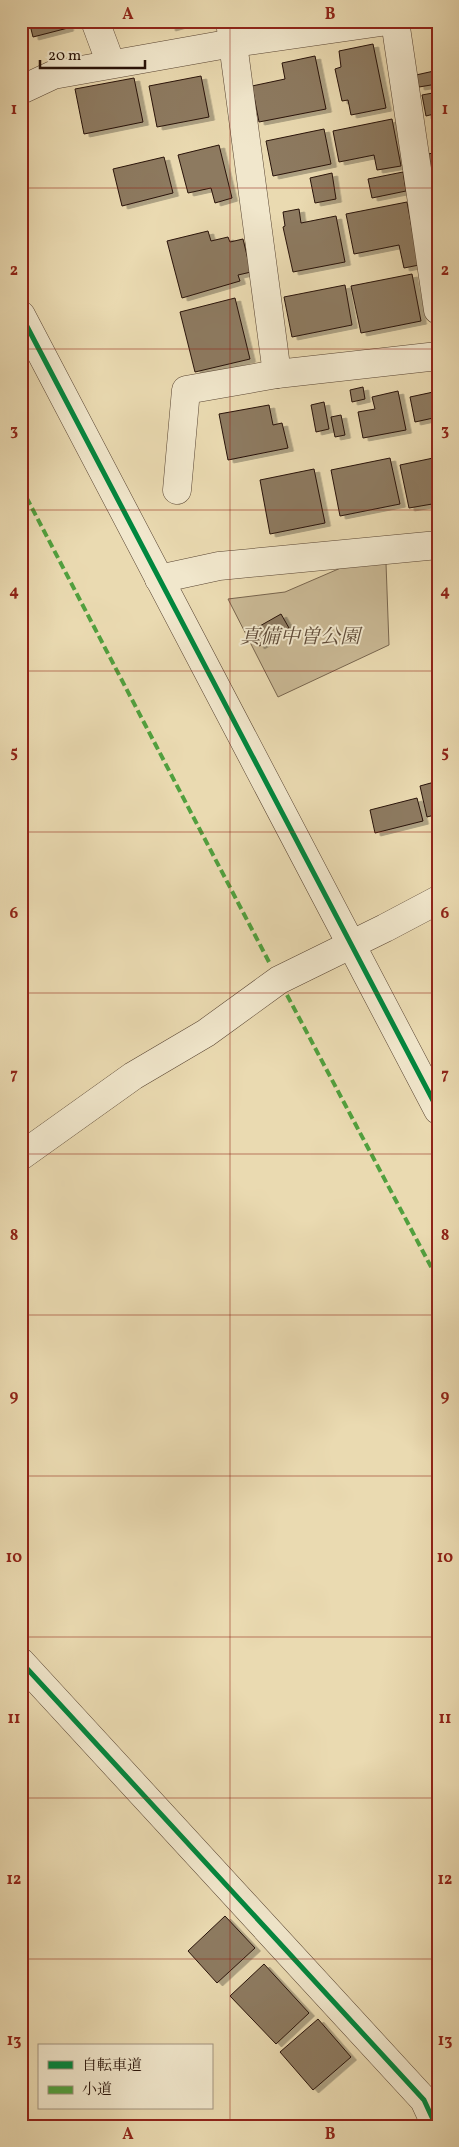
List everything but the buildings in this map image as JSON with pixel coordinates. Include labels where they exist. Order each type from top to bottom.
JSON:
[{"type":"street","points":[[95,21],[111,64]]},
{"type":"street","points":[[21,90],[53,75],[111,64],[232,32],[388,21]]},
{"type":"street","points":[[395,21],[438,310]]},
{"type":"street","points":[[232,32],[277,374]]},
{"type":"street","points":[[21,314],[438,1110]]},
{"type":"street","points":[[177,490],[186,390],[277,374],[438,356]]},
{"type":"street","points":[[159,579],[219,566],[438,545]]},
{"type":"street","points":[[21,1156],[133,1076],[206,1033],[279,980],[438,900]]},
{"type":"street","points":[[21,1662],[424,2100],[436,2126]]},
{"type":"green space","name":"真備中曽公園","points":[[386,563],[389,645],[278,697],[228,599],[285,592],[343,567]]},
{"type":"marked path","points":[[21,487],[269,962]]},
{"type":"marked path","points":[[287,995],[438,1280]]},
{"type":"cycle path","points":[[21,315],[438,1110]]},
{"type":"cycle path","points":[[21,1662],[424,2100],[436,2126]]}]
